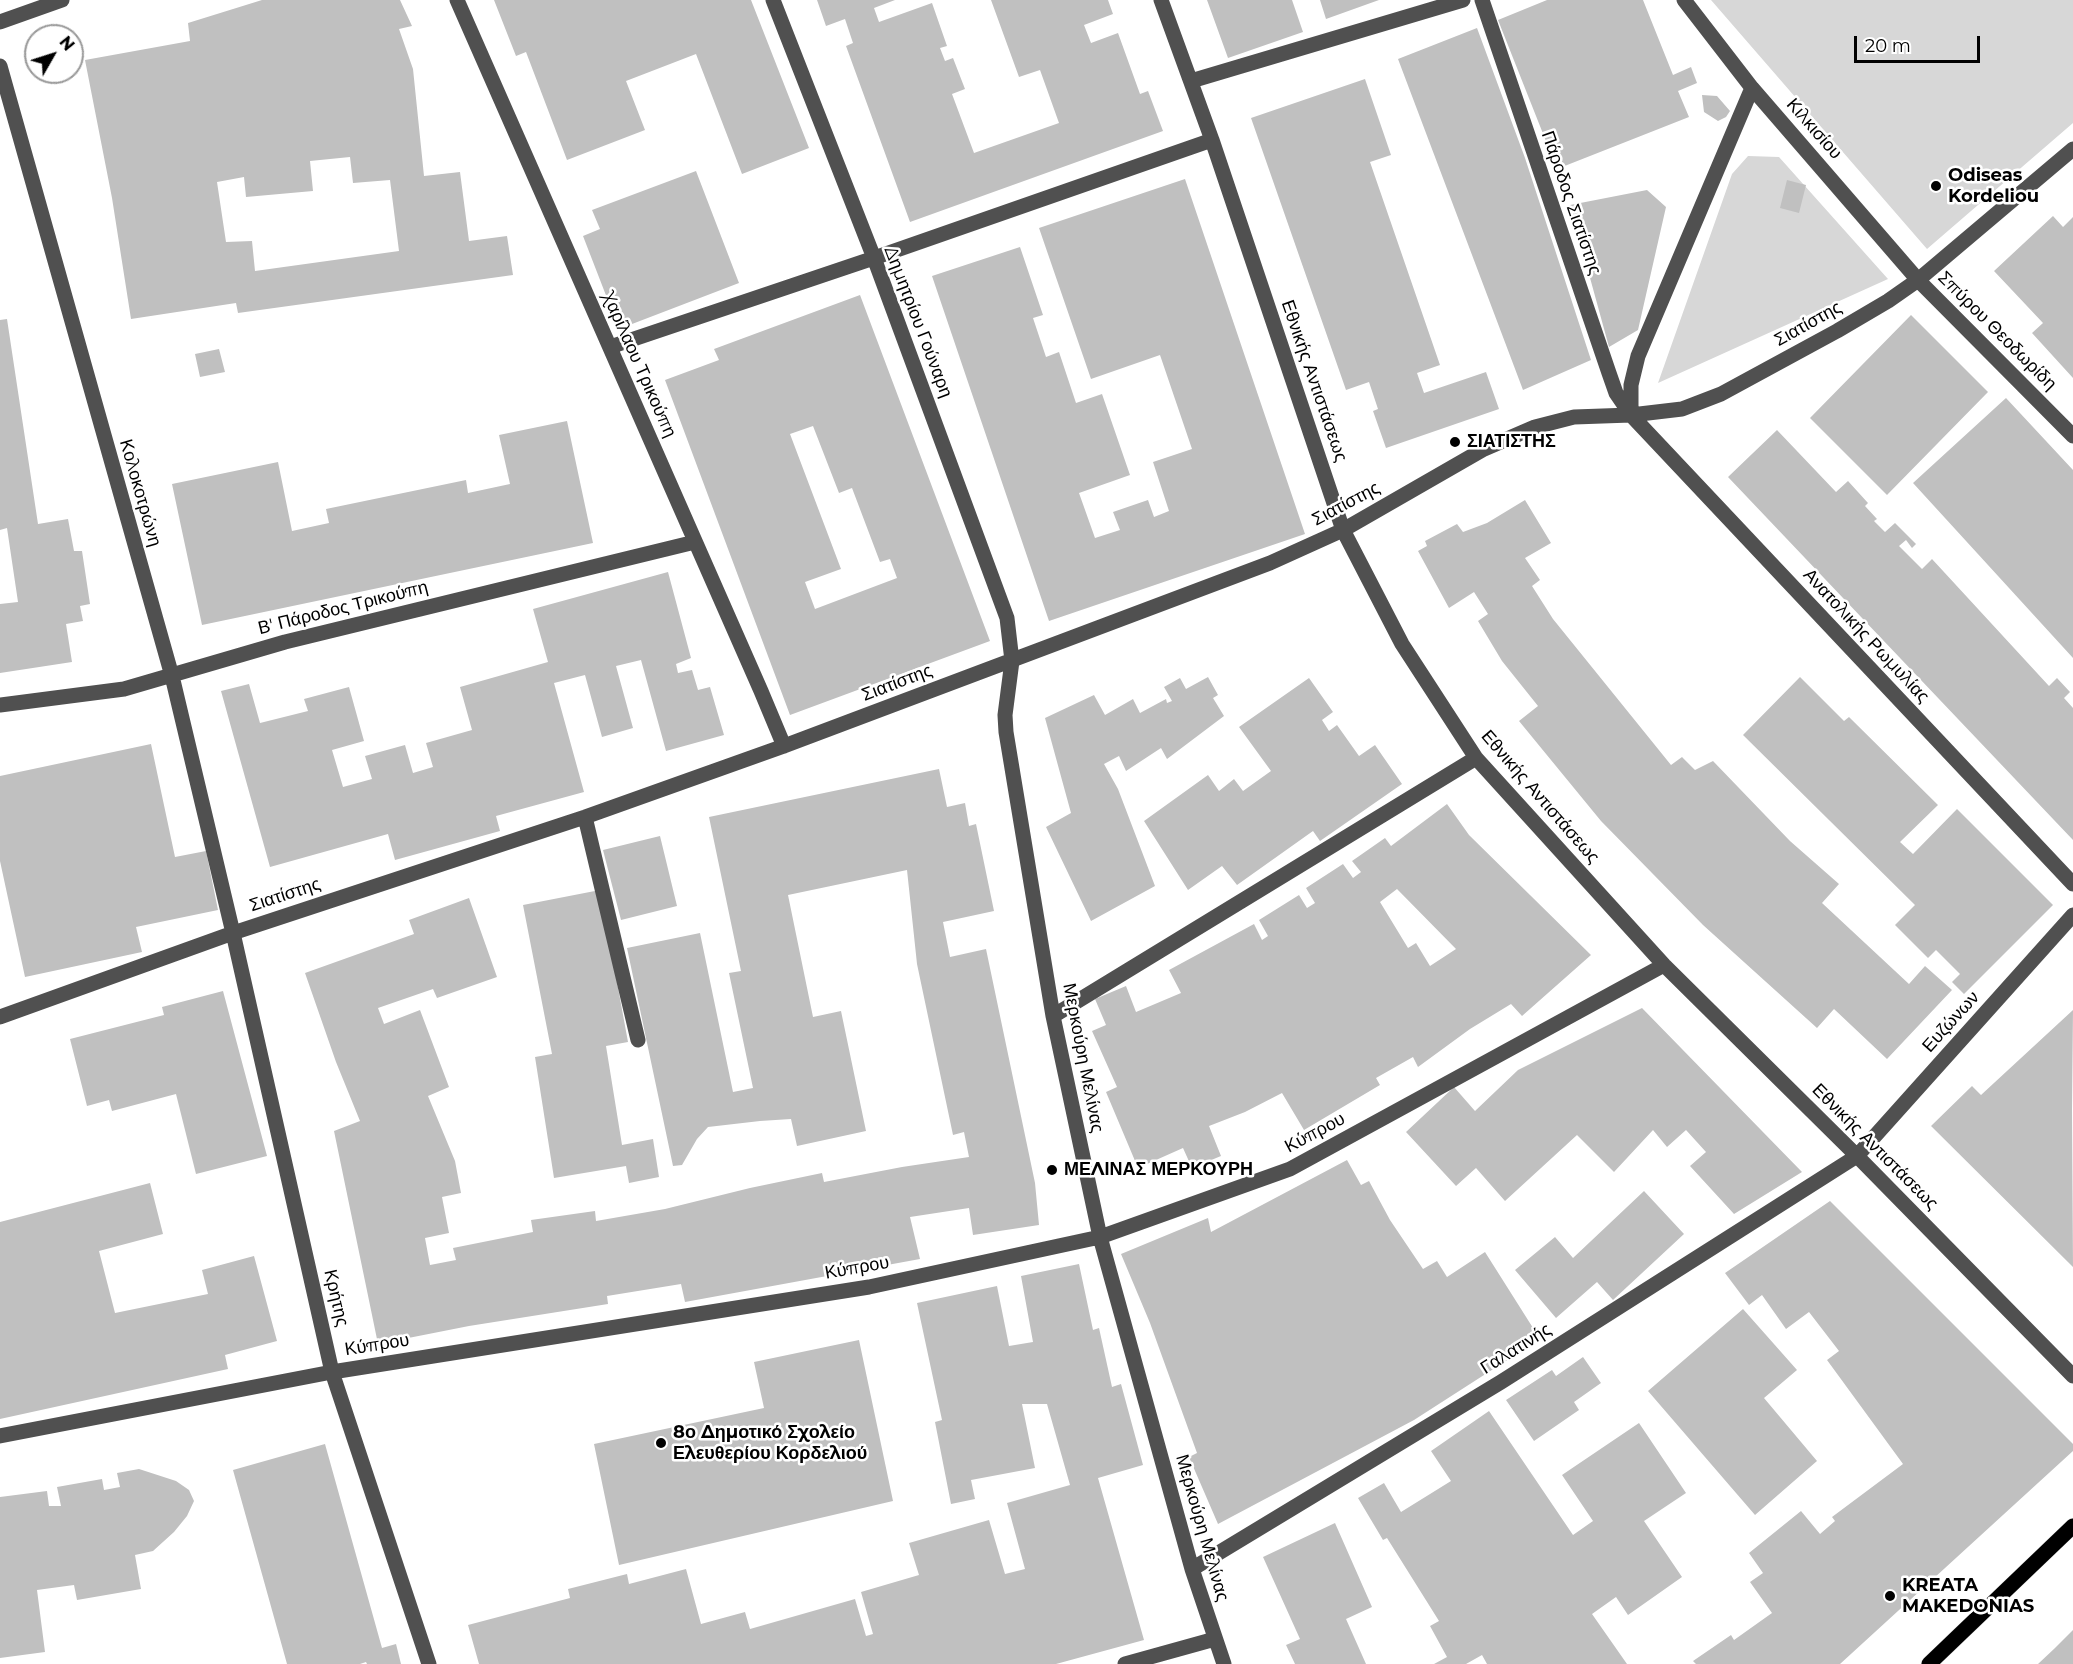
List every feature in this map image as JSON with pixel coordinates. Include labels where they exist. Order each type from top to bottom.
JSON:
[{"type":"main road","points":[[1929,1664],[2073,1526]]},
{"type":"street","points":[[0,22],[62,0]]},
{"type":"street","name":"Χαρίλαου Τρικούπη","points":[[458,0],[784,746]]},
{"type":"street","name":"Δημητρίου Γούναρη","points":[[773,0],[874,258],[1001,596],[1010,633],[1012,661]]},
{"type":"street","name":"Εθνικής Αντιστάσεως","points":[[1161,0],[1212,140],[1343,530],[1402,645],[1476,758],[1664,965],[1857,1156],[2073,1376]]},
{"type":"street","points":[[1191,81],[1463,0]]},
{"type":"street","name":"Πάροδος Σιατίστης","points":[[1482,0],[1609,374],[1616,393],[1631,415]]},
{"type":"street","name":"Κιλκισίου","points":[[1684,0],[1752,87],[1918,280]]},
{"type":"street","name":"Κολοκοτρώνη","points":[[0,66],[172,676],[233,933]]},
{"type":"street","points":[[1631,415],[1630,385],[1638,356],[1752,87]]},
{"type":"street","points":[[610,347],[1212,140]]},
{"type":"street","name":"Σιατίστης","points":[[0,1017],[233,933],[585,817],[784,746],[1270,563],[1343,530],[1461,462],[1534,427],[1574,417],[1631,415],[1682,409],[1721,394],[1888,301],[1918,280],[2073,149]]},
{"type":"street","name":"Σπύρου Θεοδωρίδη","points":[[1918,280],[2073,436]]},
{"type":"street","name":"Ανατολικής Ρωμυλίας","points":[[1631,415],[2073,884]]},
{"type":"street","name":"Β' Πάροδος Τρικούπη","points":[[0,705],[124,689],[285,642],[695,542]]},
{"type":"street","name":"Μερκούρη Μελίνας","points":[[1012,661],[1005,715],[1006,732],[1053,1016],[1100,1237],[1192,1569],[1224,1664]]},
{"type":"street","points":[[1053,1016],[1476,758]]},
{"type":"street","points":[[585,817],[638,1040]]},
{"type":"street","name":"Ευζώνων","points":[[1857,1156],[2073,915]]},
{"type":"street","name":"Κρήτης","points":[[233,933],[332,1372],[429,1664]]},
{"type":"street","name":"Κύπρου","points":[[0,1436],[332,1372],[869,1287],[1100,1237],[1290,1169],[1664,965]]},
{"type":"street","name":"Γαλατινής","points":[[1192,1569],[1511,1376],[1857,1156]]},
{"type":"street","points":[[1125,1664],[1215,1640]]},
{"type":"shaded area","name":"Odiseas Kordeliou","points":[[1711,0],[2073,0],[2073,123],[1927,249]]},
{"type":"shaded area","points":[[1748,156],[1779,157],[1888,279],[1658,383],[1732,174]]},
{"type":"building","points":[[262,0],[400,0],[412,26],[399,29],[413,69],[424,176],[460,172],[469,241],[507,236],[513,275],[238,313],[236,303],[131,319],[112,198],[85,60],[190,41],[188,23]],"holes":[[[350,157],[353,183],[390,180],[399,251],[255,271],[252,241],[226,242],[217,182],[244,177],[246,197],[313,191],[310,161]]]},
{"type":"building","points":[[494,0],[751,0],[809,148],[742,174],[696,54],[626,81],[645,130],[567,160],[526,52],[516,56]]},
{"type":"building","points":[[817,0],[895,0],[874,8],[879,22],[932,3],[947,46],[940,48],[945,61],[953,58],[965,89],[952,94],[974,153],[1059,123],[1040,70],[1019,77],[991,0],[1108,0],[1113,14],[1084,25],[1091,43],[1118,33],[1140,94],[1148,91],[1163,131],[910,222],[846,46],[853,43],[845,19],[826,26]]},
{"type":"building","points":[[1207,0],[1292,0],[1303,32],[1228,58]]},
{"type":"building","points":[[1320,0],[1379,0],[1326,19]]},
{"type":"building","points":[[1547,0],[1643,0],[1673,75],[1691,67],[1697,83],[1678,91],[1689,117],[1557,169],[1498,20]]},
{"type":"building","points":[[1477,28],[1525,158],[1591,360],[1523,390],[1398,59]]},
{"type":"building","points":[[1365,79],[1391,155],[1370,162],[1440,365],[1417,373],[1424,393],[1486,372],[1499,409],[1386,448],[1373,411],[1378,409],[1369,382],[1346,390],[1251,118]]},
{"type":"building","points":[[1702,95],[1717,96],[1730,111],[1726,117],[1718,121],[1704,112]]},
{"type":"building","points":[[696,171],[739,283],[619,329],[583,236],[600,229],[592,210]]},
{"type":"building","points":[[1185,179],[1305,534],[1049,621],[932,276],[1020,247],[1043,315],[1033,318],[1046,357],[1059,352],[1076,403],[1102,394],[1130,475],[1079,493],[1095,538],[1120,530],[1113,512],[1148,500],[1154,517],[1169,511],[1153,462],[1192,449],[1160,355],[1091,379],[1039,228]]},
{"type":"building","points":[[1787,180],[1806,185],[1799,213],[1780,208]]},
{"type":"building","points":[[1647,190],[1666,207],[1638,330],[1609,347],[1570,205]]},
{"type":"building","points":[[2053,216],[2063,227],[2073,217],[2073,378],[2032,333],[2043,323],[1994,271]]},
{"type":"building","points":[[860,295],[990,641],[790,715],[665,380],[719,360],[714,349]],"holes":[[[813,426],[839,493],[852,488],[880,562],[890,559],[897,578],[815,609],[805,582],[841,569],[790,434]]]},
{"type":"building","points":[[1911,315],[1988,392],[1887,495],[1810,418]]},
{"type":"building","points":[[7,319],[38,524],[68,519],[74,551],[82,551],[90,604],[80,606],[83,621],[66,624],[72,662],[0,673],[0,604],[18,602],[7,528],[0,530],[0,320]]},
{"type":"building","points":[[219,349],[225,372],[200,377],[195,354]]},
{"type":"building","points":[[2006,398],[2073,470],[2073,658],[1913,483]]},
{"type":"building","points":[[567,421],[593,543],[202,625],[172,484],[278,462],[292,531],[329,523],[326,509],[466,480],[468,493],[510,484],[499,435]]},
{"type":"building","points":[[1777,430],[1836,492],[1848,481],[1868,503],[1865,506],[1877,519],[1874,521],[1885,532],[1895,523],[1916,544],[1912,548],[1906,540],[1899,546],[1922,569],[1932,559],[2049,686],[2057,678],[2070,692],[2064,698],[2073,708],[2073,840],[1728,477]]},
{"type":"building","points":[[1525,500],[1551,543],[1525,558],[1540,580],[1532,586],[1553,619],[1671,765],[1682,757],[1695,770],[1713,761],[1790,841],[1839,884],[1822,903],[1909,984],[1925,966],[1952,990],[1887,1059],[1834,1009],[1817,1028],[1703,925],[1601,821],[1519,721],[1538,706],[1502,661],[1478,621],[1488,614],[1474,592],[1449,608],[1418,551],[1427,546],[1425,541],[1457,524],[1463,532],[1487,523]]},
{"type":"building","points":[[668,572],[691,658],[676,664],[678,673],[692,670],[698,690],[710,687],[724,735],[666,751],[641,660],[616,666],[633,728],[602,737],[585,675],[554,683],[584,792],[496,816],[500,831],[395,860],[388,834],[270,867],[221,691],[249,684],[260,723],[308,711],[304,699],[349,687],[364,741],[332,750],[343,787],[372,779],[365,756],[405,745],[413,773],[433,767],[426,743],[472,730],[460,687],[548,662],[533,609]]},
{"type":"building","points":[[1208,677],[1218,695],[1213,698],[1224,716],[1167,759],[1161,748],[1126,771],[1119,756],[1104,764],[1118,789],[1155,886],[1091,921],[1046,827],[1071,813],[1045,718],[1094,695],[1105,715],[1133,699],[1140,713],[1166,699],[1167,703],[1172,701],[1164,687],[1180,678],[1186,689]]},
{"type":"building","points":[[1800,677],[1844,721],[1849,717],[1938,805],[1900,842],[1913,854],[1957,809],[2053,905],[1964,994],[1952,982],[1960,974],[1936,950],[1928,958],[1895,925],[1915,905],[1743,735]]},
{"type":"building","points":[[1309,678],[1333,712],[1322,720],[1329,731],[1337,725],[1359,756],[1375,745],[1402,784],[1320,841],[1313,831],[1237,885],[1222,866],[1188,890],[1144,821],[1208,775],[1219,791],[1234,779],[1243,791],[1271,771],[1239,727]]},
{"type":"building","points":[[151,744],[175,857],[206,851],[218,910],[136,927],[142,952],[25,977],[0,861],[0,776]]},
{"type":"building","points":[[939,769],[947,807],[965,803],[969,826],[976,824],[994,911],[943,922],[950,957],[986,949],[1035,1183],[1039,1225],[973,1235],[969,1208],[910,1217],[920,1259],[685,1302],[681,1284],[607,1296],[608,1304],[469,1326],[378,1344],[334,1131],[360,1121],[336,1062],[305,973],[414,934],[409,920],[469,898],[497,977],[437,998],[433,989],[378,1008],[384,1024],[420,1010],[449,1087],[428,1096],[455,1161],[461,1193],[442,1197],[449,1233],[425,1238],[430,1265],[456,1260],[453,1248],[533,1232],[531,1220],[595,1211],[596,1221],[665,1209],[822,1173],[824,1182],[969,1157],[964,1132],[953,1135],[917,964],[907,870],[788,895],[813,1017],[841,1011],[866,1131],[797,1146],[791,1119],[708,1127],[697,1139],[682,1165],[673,1166],[627,948],[700,933],[733,1092],[753,1088],[729,973],[741,971],[709,817]]},
{"type":"building","points":[[1447,804],[1469,835],[1591,955],[1522,1016],[1511,1004],[1470,1029],[1418,1067],[1413,1057],[1376,1078],[1380,1085],[1304,1130],[1282,1093],[1245,1112],[1209,1126],[1221,1156],[1192,1168],[1183,1148],[1138,1168],[1106,1092],[1117,1087],[1092,1031],[1106,1025],[1095,999],[1126,986],[1136,1012],[1181,993],[1169,970],[1254,924],[1262,940],[1268,936],[1259,920],[1299,895],[1307,908],[1315,903],[1306,888],[1343,864],[1353,878],[1361,872],[1352,861],[1385,838],[1391,846]],"holes":[[[1397,889],[1456,949],[1430,966],[1416,943],[1408,948],[1380,902]]]},
{"type":"building","points":[[660,836],[677,906],[621,920],[603,850]]},
{"type":"building","points":[[600,890],[628,1042],[606,1046],[622,1145],[653,1139],[659,1177],[629,1183],[626,1166],[554,1178],[535,1057],[552,1054],[523,905]]},
{"type":"building","points":[[223,991],[267,1156],[196,1174],[176,1094],[112,1111],[109,1100],[87,1106],[70,1039],[164,1015],[162,1007]]},
{"type":"building","points":[[1642,1008],[1802,1172],[1734,1214],[1690,1166],[1706,1152],[1686,1130],[1667,1147],[1653,1130],[1614,1172],[1577,1135],[1505,1201],[1476,1168],[1456,1186],[1406,1132],[1454,1087],[1475,1111],[1518,1070]]},
{"type":"building","points":[[2073,1010],[2073,1267],[1931,1126],[1972,1086],[1981,1095]]},
{"type":"building","points":[[1347,1160],[1361,1185],[1369,1181],[1390,1220],[1423,1269],[1437,1261],[1447,1277],[1485,1252],[1540,1339],[1414,1420],[1218,1524],[1189,1457],[1197,1453],[1150,1323],[1121,1254],[1208,1218],[1211,1232]]},
{"type":"building","points":[[150,1183],[163,1234],[99,1251],[115,1313],[208,1294],[202,1270],[254,1256],[277,1341],[225,1355],[228,1369],[0,1419],[0,1222]]},
{"type":"building","points":[[1644,1191],[1684,1234],[1613,1300],[1597,1282],[1556,1318],[1515,1270],[1555,1237],[1573,1258]]},
{"type":"building","points":[[1830,1201],[2073,1444],[2073,1451],[1840,1664],[1696,1664],[1693,1661],[1731,1635],[1734,1640],[1772,1613],[1750,1582],[1763,1573],[1749,1553],[1801,1511],[1820,1534],[1835,1521],[1832,1517],[1903,1464],[1827,1360],[1839,1351],[1809,1312],[1786,1329],[1762,1295],[1749,1305],[1725,1273]]},
{"type":"building","points":[[1079,1264],[1093,1330],[1099,1328],[1112,1387],[1121,1384],[1143,1465],[1098,1478],[1144,1640],[1056,1664],[479,1664],[468,1625],[570,1598],[568,1589],[627,1574],[629,1584],[686,1569],[701,1624],[745,1612],[750,1629],[855,1599],[866,1636],[873,1634],[861,1592],[919,1575],[909,1543],[989,1520],[1005,1574],[1025,1569],[1007,1503],[1070,1485],[1047,1404],[1022,1404],[1035,1468],[971,1480],[975,1499],[951,1504],[935,1422],[942,1420],[917,1303],[997,1286],[1009,1346],[1033,1342],[1021,1276]]},
{"type":"building","points":[[1743,1309],[1797,1370],[1764,1398],[1817,1461],[1755,1515],[1648,1391]]},
{"type":"building","points":[[859,1340],[893,1501],[619,1565],[594,1444],[764,1408],[754,1362]]},
{"type":"building","points":[[1583,1357],[1601,1383],[1574,1402],[1579,1410],[1534,1441],[1506,1400],[1552,1370],[1556,1376]]},
{"type":"building","points":[[1489,1411],[1573,1535],[1593,1521],[1562,1475],[1639,1423],[1686,1493],[1644,1521],[1682,1577],[1628,1615],[1616,1597],[1592,1614],[1627,1664],[1487,1664],[1482,1655],[1466,1664],[1434,1664],[1447,1657],[1430,1626],[1439,1621],[1387,1538],[1383,1540],[1358,1498],[1384,1483],[1401,1512],[1451,1481],[1431,1451]]},
{"type":"building","points":[[325,1444],[382,1648],[396,1644],[401,1664],[367,1664],[366,1662],[360,1664],[287,1664],[233,1470]]},
{"type":"building","points":[[139,1469],[176,1481],[189,1490],[194,1501],[187,1516],[174,1532],[153,1551],[135,1555],[141,1589],[77,1600],[74,1585],[37,1590],[45,1652],[0,1658],[0,1497],[47,1491],[49,1506],[61,1506],[57,1487],[102,1479],[104,1490],[120,1487],[117,1473]]},
{"type":"building","points":[[1335,1523],[1372,1607],[1346,1619],[1366,1664],[1295,1664],[1286,1645],[1300,1639],[1263,1557]]},
{"type":"building","points":[[2073,1630],[2073,1664],[2038,1664],[2055,1648]]},
{"type":"place","name":"Odiseas Kordeliou","points":[[1936,186]]},
{"type":"place","name":"ΣΙΑΤΙΣΤΗΣ","points":[[1455,442]]},
{"type":"place","name":"ΜΕΛΙΝΑΣ ΜΕΡΚΟΥΡΗ","points":[[1052,1170]]},
{"type":"place","name":"8ο Δημοτικό Σχολείο Ελευθερίου Κορδελιού","points":[[661,1443]]},
{"type":"place","name":"KREATA MAKEDONIAS","points":[[1890,1596]]}]
